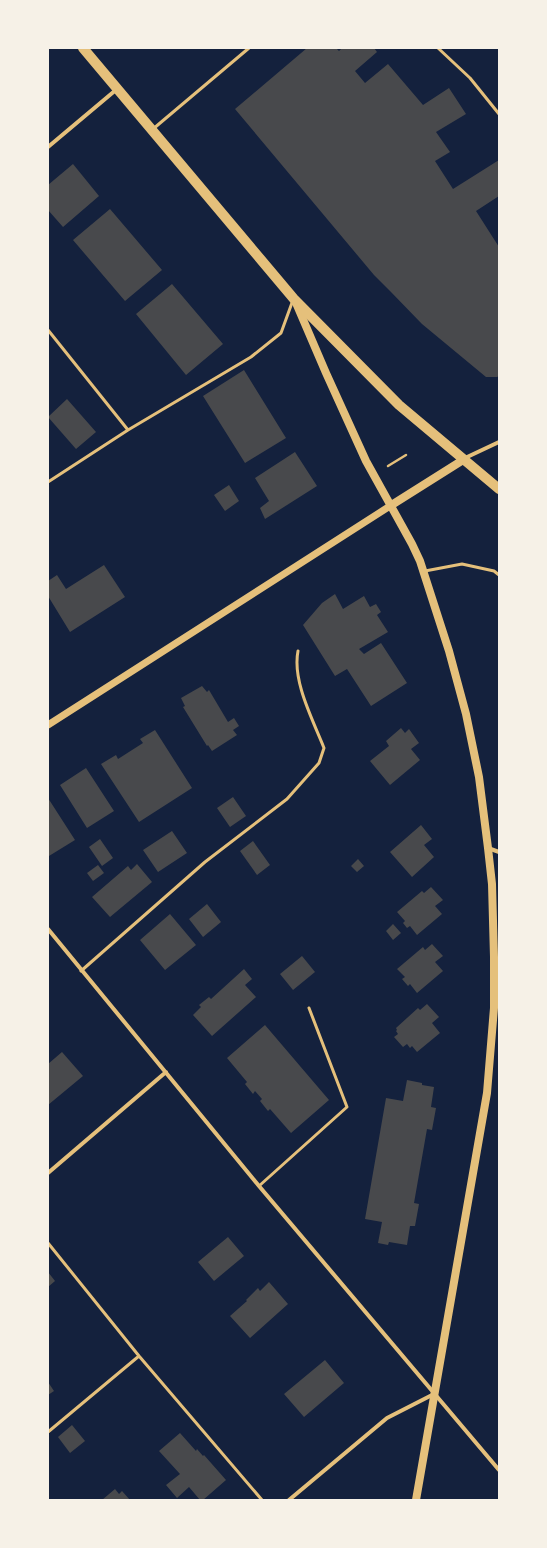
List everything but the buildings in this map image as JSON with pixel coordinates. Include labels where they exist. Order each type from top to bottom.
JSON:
[{"type":"main road","points":[[83,48],[294,299],[399,405],[499,490]]},
{"type":"main road","points":[[294,299],[363,454],[412,544],[423,572],[449,651],[469,728],[479,777],[488,848],[493,909],[494,1008],[487,1086],[416,1500]]},
{"type":"main road","points":[[390,506],[463,460]]},
{"type":"street","points":[[48,147],[117,88]]},
{"type":"street","points":[[463,460],[499,442]]},
{"type":"street","points":[[48,725],[390,506]]},
{"type":"street","points":[[488,848],[499,852]]},
{"type":"street","points":[[48,930],[260,1186],[499,1470]]},
{"type":"street","points":[[48,1172],[166,1072]]},
{"type":"street","points":[[289,1500],[387,1418],[435,1394]]},
{"type":"lane","points":[[152,130],[248,48]]},
{"type":"lane","points":[[438,48],[470,78],[499,114]]},
{"type":"lane","points":[[48,482],[128,430],[252,357],[281,333],[294,299]]},
{"type":"lane","points":[[48,330],[128,430]]},
{"type":"lane","points":[[423,572],[462,564],[494,571],[499,575]]},
{"type":"lane","points":[[81,971],[204,862],[287,799],[319,762],[324,748],[297,674],[298,651]]},
{"type":"lane","points":[[260,1186],[347,1107],[309,1008]]},
{"type":"lane","points":[[48,1243],[139,1356],[262,1500]]},
{"type":"lane","points":[[48,1432],[139,1356]]},
{"type":"path","points":[[383,470],[406,454]]}]
